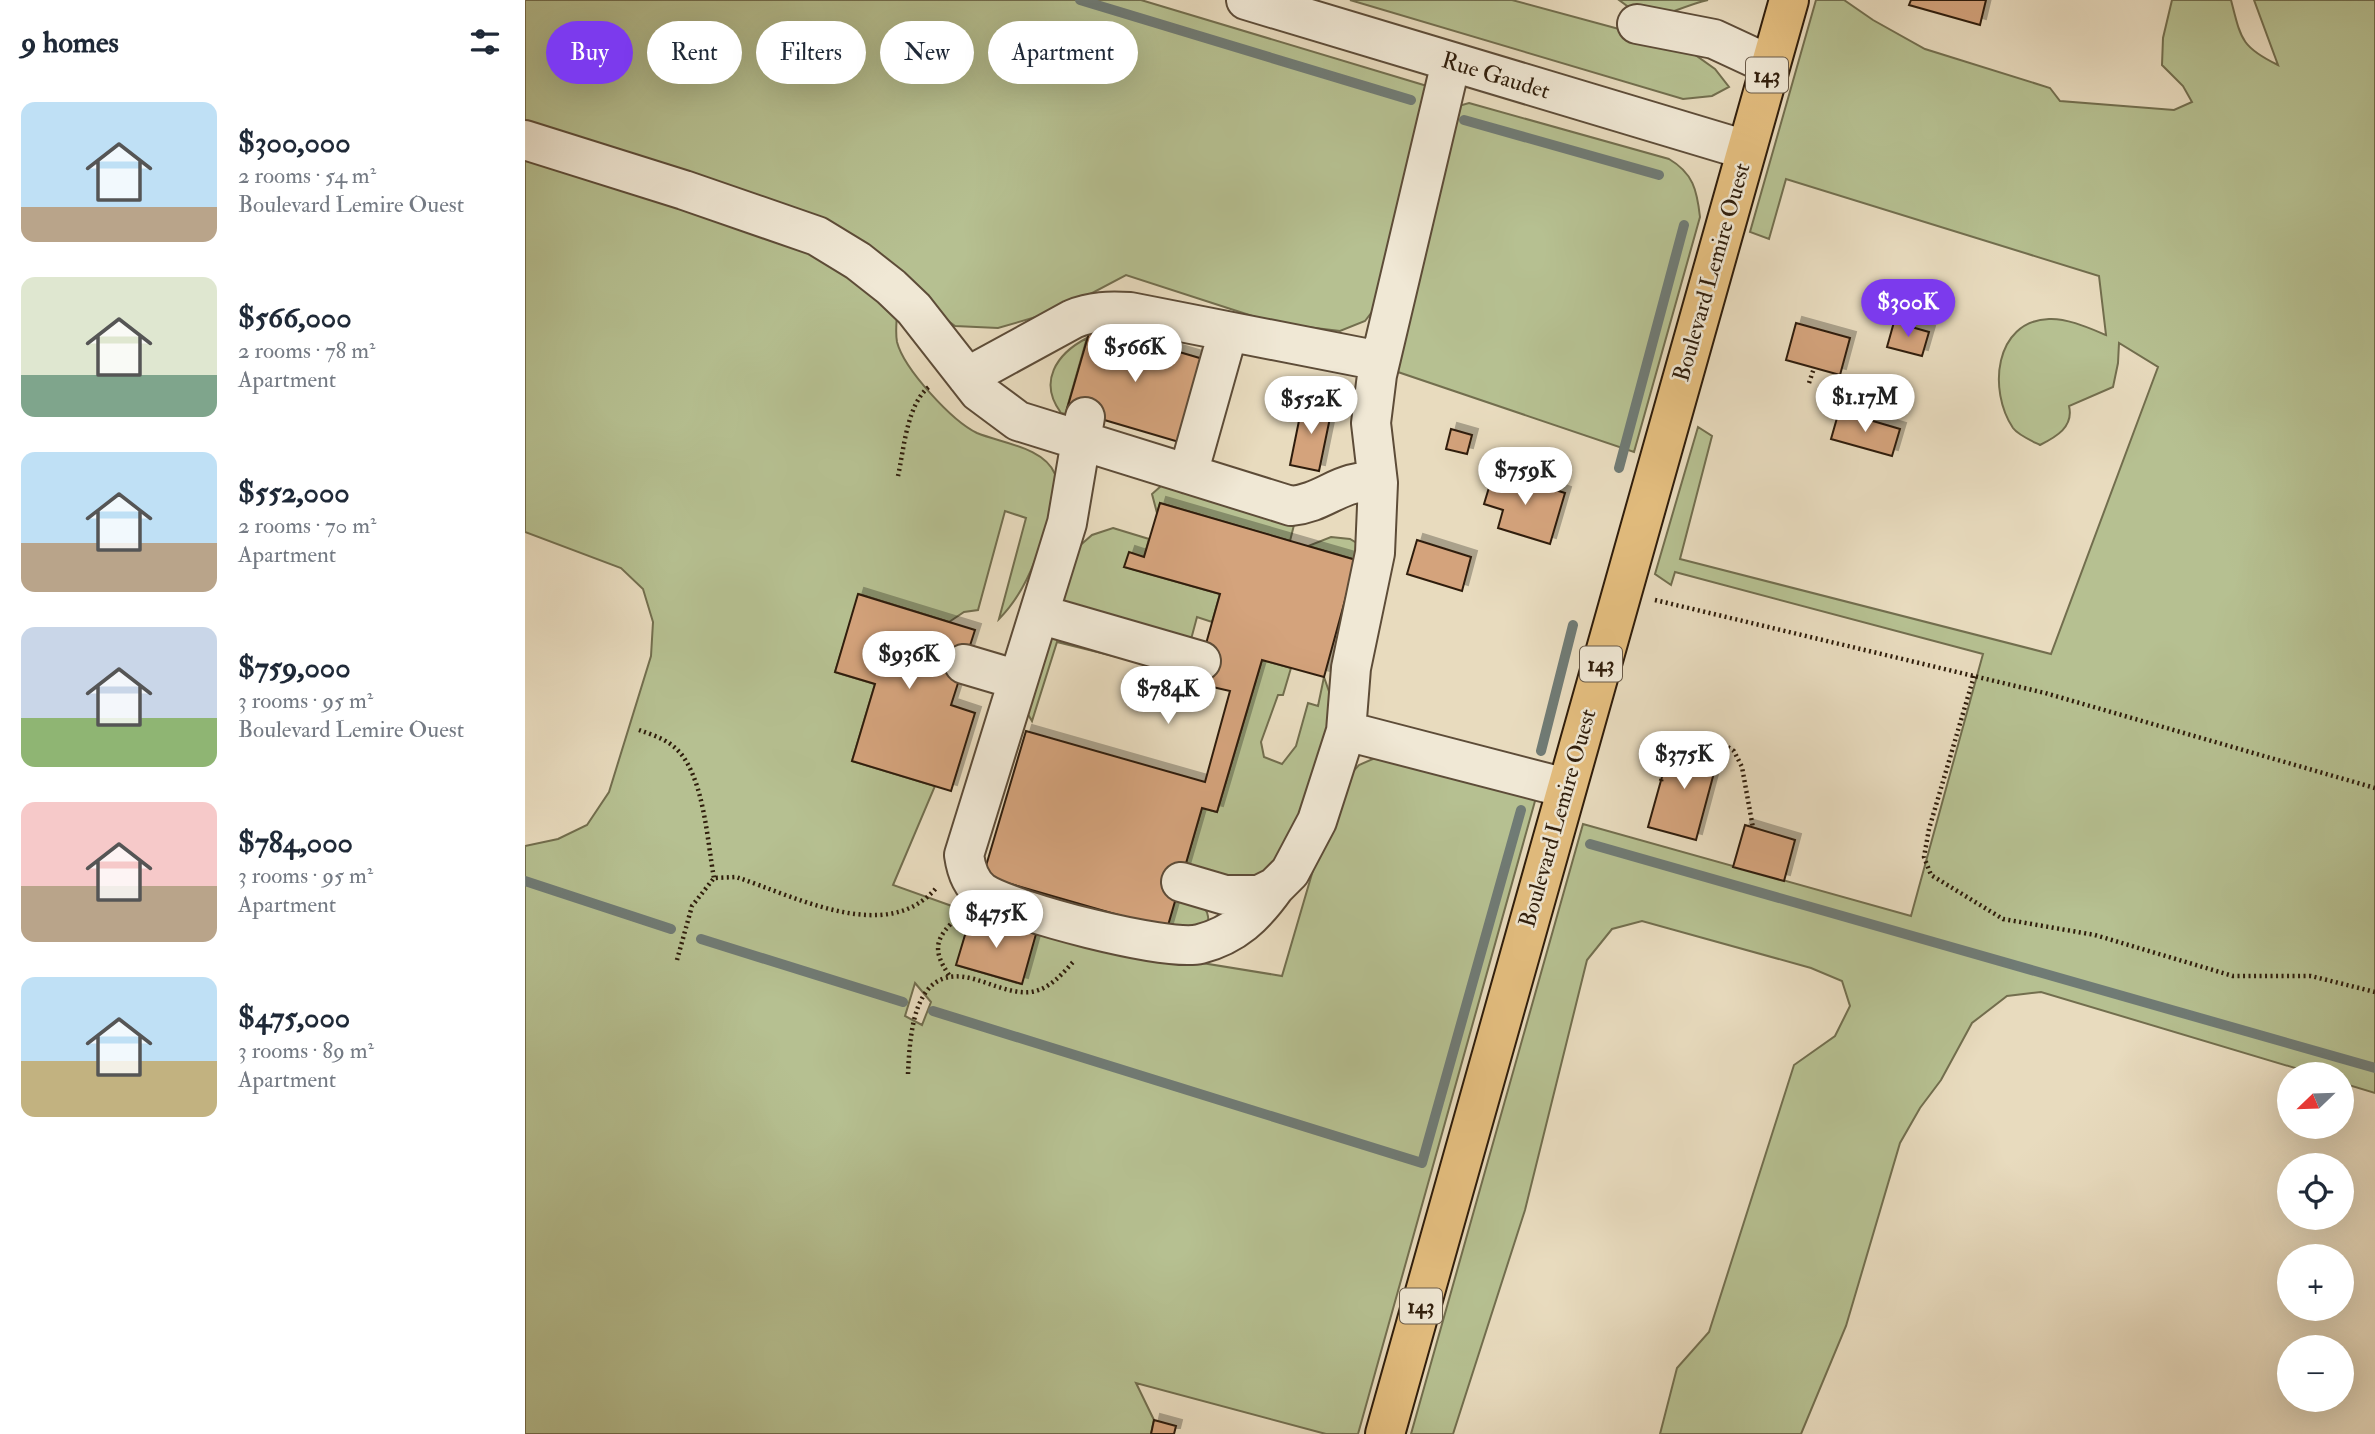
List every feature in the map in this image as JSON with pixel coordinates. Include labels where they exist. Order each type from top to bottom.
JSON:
[{"type":"main road","name":"Boulevard Lemire Ouest","points":[[1385,1434],[1789,0]]},
{"type":"street","name":"Rue Gaudet","points":[[1246,0],[1746,150]]},
{"type":"street","points":[[1637,24],[1714,39],[1770,65]]},
{"type":"street","points":[[1083,427],[1067,523],[964,855],[972,877],[997,900],[1034,913],[1182,946],[1220,937],[1253,917],[1305,850],[1346,730],[1351,668],[1375,553],[1378,483],[1371,423],[1380,361],[1451,62]]},
{"type":"street","points":[[525,140],[697,194],[817,236],[857,261],[891,287],[914,309],[967,377],[996,407],[1018,421],[1083,427],[1141,445],[1188,474],[1291,506],[1319,500],[1349,483],[1361,480],[1378,483]]},
{"type":"street","points":[[967,377],[1090,312],[1130,312],[1380,361]]},
{"type":"street","points":[[1188,474],[1228,332]]},
{"type":"street","points":[[1039,614],[1201,661]]},
{"type":"street","points":[[964,664],[1019,680]]},
{"type":"street","points":[[1346,730],[1566,788]]},
{"type":"street","points":[[1181,881],[1244,897],[1259,895],[1275,887]]},
{"type":"path","points":[[1809,383],[1815,368]]},
{"type":"path","points":[[898,476],[919,397],[927,388],[942,380],[967,377]]},
{"type":"path","points":[[1533,483],[1536,471]]},
{"type":"path","points":[[1622,590],[1665,604],[1974,676],[2375,788]]},
{"type":"path","points":[[1974,676],[1929,829],[1924,857],[1931,875],[1993,914],[2021,923],[2095,935],[2232,976],[2311,976],[2375,992]]},
{"type":"path","points":[[639,730],[674,746],[686,760],[696,782],[714,878],[692,906],[677,960]]},
{"type":"path","points":[[1728,747],[1734,751],[1742,766],[1753,828]]},
{"type":"path","points":[[1661,780],[1668,755]]},
{"type":"path","points":[[714,878],[736,877],[856,915],[891,916],[912,909],[972,877]]},
{"type":"path","points":[[949,975],[939,961],[937,945],[972,877]]},
{"type":"path","points":[[908,1074],[910,1033],[924,994],[939,978],[954,974],[1017,992],[1033,992],[1052,984],[1074,961]]},
{"type":"green space","points":[[525,0],[1141,0],[1427,86],[1381,300],[1365,321],[1340,331],[1274,323],[1126,275],[1060,310],[998,328],[955,326],[911,293],[525,126]]},
{"type":"green space","points":[[1350,0],[1512,0],[1630,32],[1691,52],[1715,69],[1729,87],[1712,96],[1683,99]]},
{"type":"green space","points":[[1619,0],[1708,0],[1646,20]]},
{"type":"green space","points":[[1816,0],[1844,0],[1873,20],[1925,49],[2050,88],[2060,101],[2174,110],[2192,102],[2183,86],[2162,65],[2163,38],[2172,0],[2231,0],[2244,40],[2256,53],[2278,65],[2254,0],[2375,0],[2375,1093],[2354,1087],[2354,1062],[2277,1063],[2041,992],[2007,996],[1972,1023],[1941,1080],[1920,1108],[1900,1143],[1846,1326],[1801,1434],[1660,1434],[1677,1368],[1709,1332],[1794,1065],[1835,1036],[1850,1006],[1842,981],[1811,968],[1642,921],[1612,929],[1587,960],[1525,1210],[1453,1434],[1411,1434],[1583,824],[1911,916],[1983,654],[1675,572],[1671,585],[1655,574],[1698,427],[1712,436],[1680,559],[2051,654],[2158,367],[2119,343],[2113,387],[2069,406],[2069,420],[2066,425],[2058,435],[2040,445],[2015,431],[2005,413],[2000,396],[2001,360],[2007,345],[2017,332],[2031,323],[2049,319],[2063,320],[2106,335],[2099,276],[1786,179],[1769,239],[1750,232]]},
{"type":"green space","points":[[1469,103],[1669,159],[1689,176],[1700,217],[1634,452],[1392,370],[1455,107]]},
{"type":"green space","points":[[525,153],[792,238],[897,310],[896,338],[901,353],[930,393],[955,418],[977,433],[1032,452],[1042,458],[1055,474],[1058,489],[1055,505],[1036,558],[1021,590],[999,619],[1026,518],[1005,511],[978,610],[964,612],[949,622],[859,594],[835,672],[875,684],[852,761],[935,786],[893,885],[971,915],[957,965],[1021,984],[1037,928],[1104,947],[1282,976],[1330,812],[1344,781],[1359,765],[1382,755],[1527,792],[1535,801],[1358,1434],[1326,1434],[1136,1383],[1154,1420],[1151,1434],[525,1434],[525,846],[558,839],[587,825],[609,792],[651,656],[653,622],[643,589],[621,568],[525,532]],"holes":[[[915,983],[931,1002],[922,1025],[905,1016]]]},
{"type":"green space","points":[[1087,338],[1067,408],[1079,413],[1074,416],[1061,413],[1051,390],[1054,370],[1067,352]]},
{"type":"green space","points":[[1161,486],[1177,486],[1294,525],[1290,541],[1160,503],[1157,513],[1152,494]]},
{"type":"green space","points":[[1113,528],[1149,539],[1144,557],[1125,567],[1220,594],[1212,622],[1197,617],[1182,673],[1057,642],[1032,721],[1026,711],[1077,548],[1092,535]]},
{"type":"green space","points":[[1331,537],[1350,539],[1360,545],[1356,560],[1308,546]]},
{"type":"green space","points":[[1262,660],[1291,668],[1283,695],[1278,695],[1261,742],[1264,757],[1282,764],[1296,746],[1308,703],[1318,706],[1324,677],[1334,706],[1295,842],[1256,881],[1183,872],[1202,808],[1217,812]]},
{"type":"green space","points":[[983,876],[1166,929],[1177,894],[1196,901],[1204,908],[1208,926],[1164,936]]},
{"type":"building","points":[[1911,0],[1986,0],[1980,25],[1909,5]]},
{"type":"building","points":[[1894,322],[1929,332],[1922,356],[1887,347]]},
{"type":"building","points":[[1796,323],[1850,338],[1840,375],[1786,360]]},
{"type":"building","points":[[1091,326],[1203,359],[1179,442],[1067,409]]},
{"type":"building","points":[[1303,401],[1332,408],[1319,471],[1290,465]]},
{"type":"building","points":[[1839,411],[1900,429],[1892,456],[1831,439]]},
{"type":"building","points":[[1451,429],[1472,435],[1467,454],[1446,449]]},
{"type":"building","points":[[1494,471],[1565,493],[1550,544],[1498,528],[1503,510],[1484,504]]},
{"type":"building","points":[[1160,503],[1356,560],[1324,677],[1262,660],[1217,812],[1202,808],[1167,929],[983,876],[1026,731],[1205,782],[1230,691],[1195,683],[1220,594],[1124,567],[1129,552],[1144,557]]},
{"type":"building","points":[[1417,540],[1471,557],[1462,591],[1407,574]]},
{"type":"building","points":[[858,594],[975,630],[951,705],[975,713],[951,791],[852,761],[875,684],[835,672]]},
{"type":"building","points":[[1672,741],[1719,754],[1696,840],[1648,827]]},
{"type":"building","points":[[1745,825],[1795,840],[1784,881],[1733,867]]},
{"type":"building","points":[[971,915],[1036,934],[1022,984],[956,965]]},
{"type":"building","points":[[1154,1420],[1176,1426],[1174,1434],[1151,1434]]},
{"type":"waterway","points":[[1080,0],[1411,100]]},
{"type":"waterway","points":[[1464,120],[1659,175]]},
{"type":"waterway","points":[[1619,468],[1684,225]]},
{"type":"waterway","points":[[1541,751],[1573,625]]},
{"type":"waterway","points":[[933,1011],[1422,1163],[1521,810]]},
{"type":"waterway","points":[[1590,844],[2375,1068]]},
{"type":"waterway","points":[[525,881],[671,929]]},
{"type":"waterway","points":[[701,939],[903,1002]]}]
